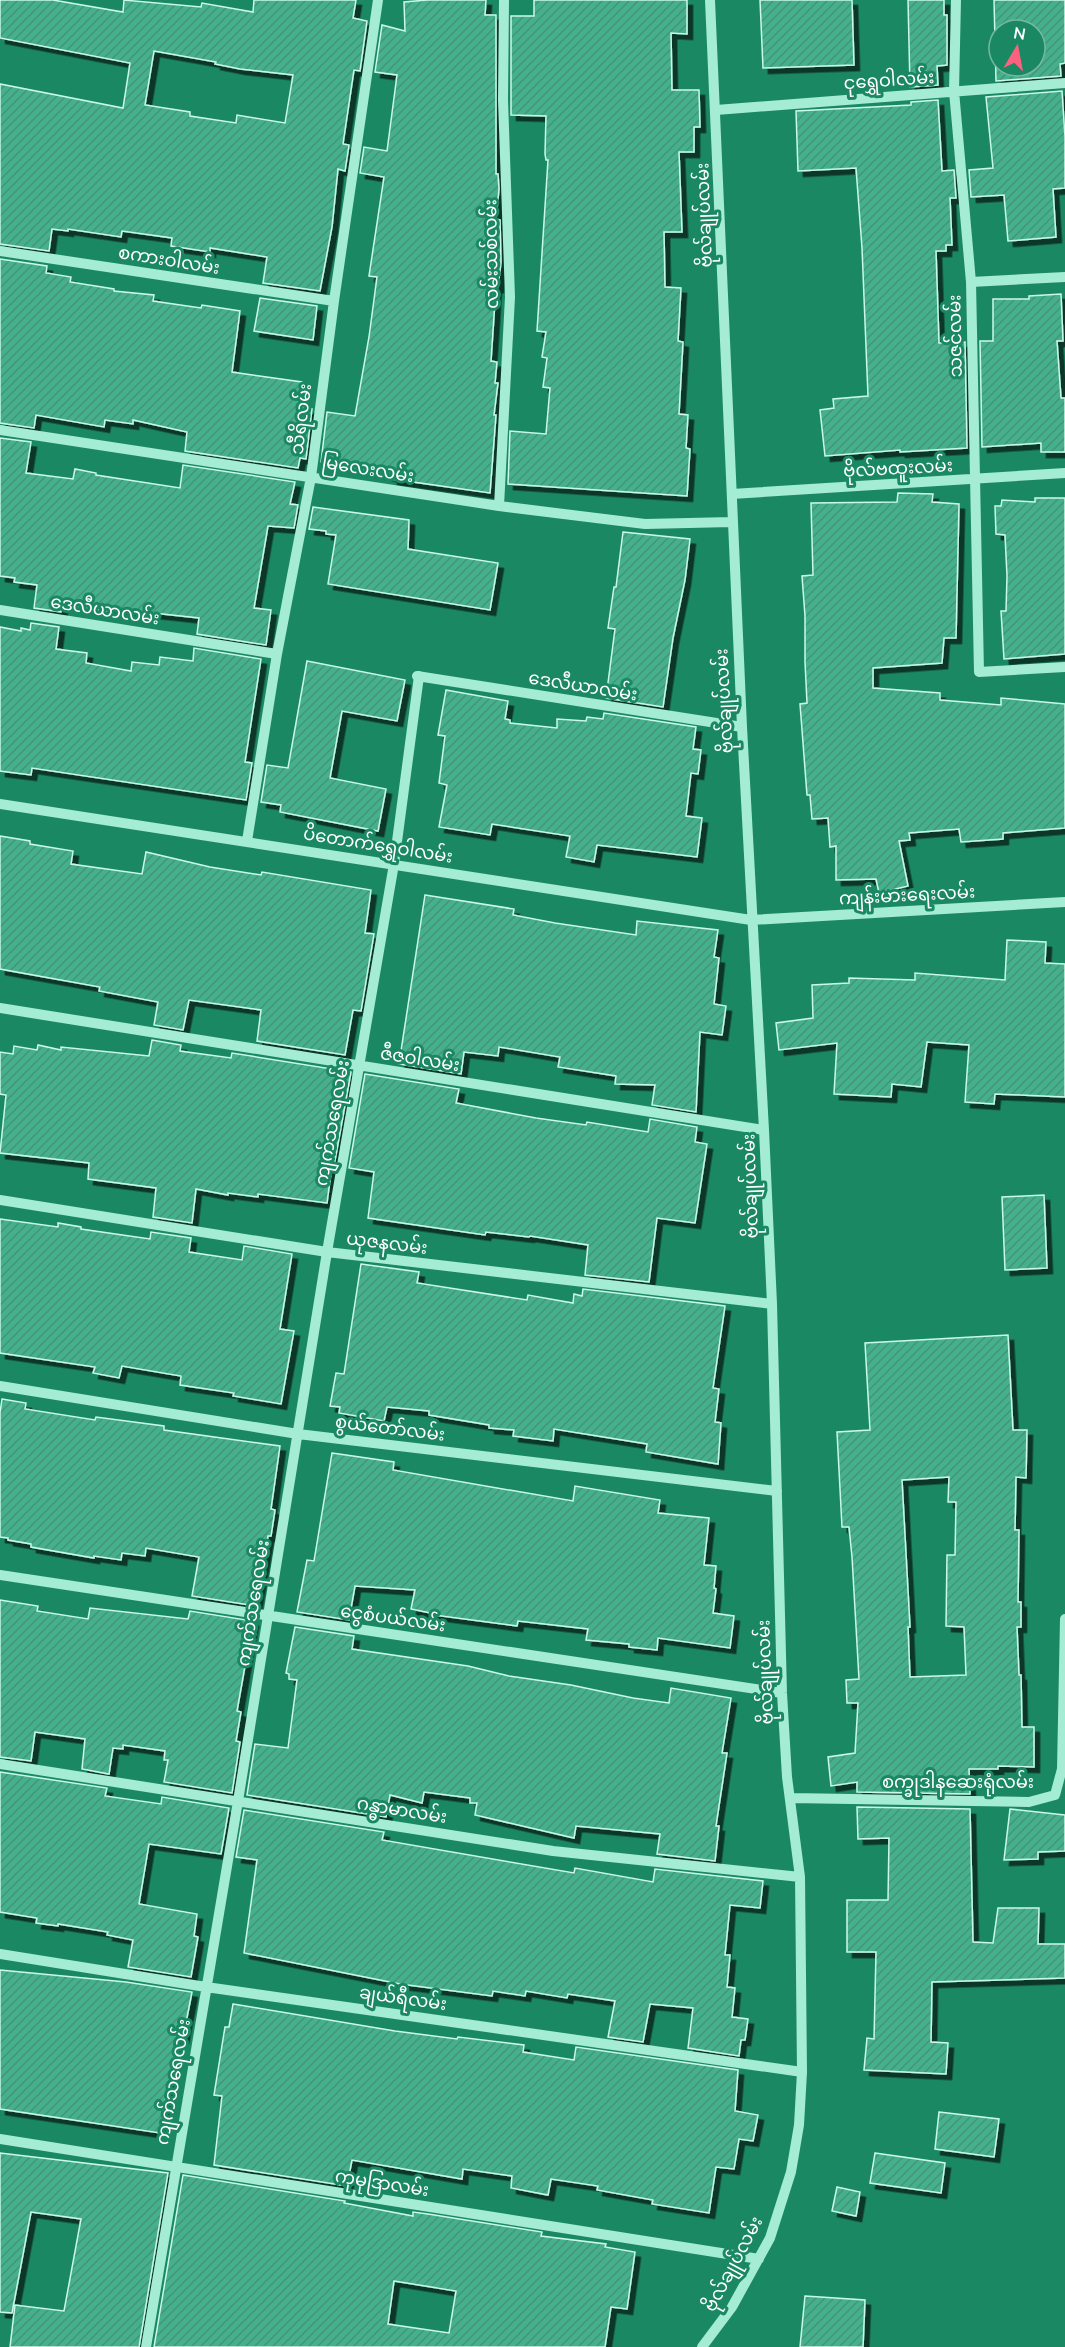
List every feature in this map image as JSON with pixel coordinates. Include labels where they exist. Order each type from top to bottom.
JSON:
[{"type":"street","name":"သီရိလမ်း","points":[[247,841],[277,654],[310,477],[378,0]]},
{"type":"street","name":"လမ်းသစ်လမ်း","points":[[499,506],[510,297],[503,100],[504,0]]},
{"type":"street","name":"ဗိုလ်ချုပ်လမ်း","points":[[702,2347],[732,2307],[770,2238],[791,2172],[799,2125],[802,2072],[800,1877],[787,1778],[782,1693],[764,1130],[751,920],[710,0]]},
{"type":"street","name":"သဇင်လမ်း","points":[[956,0],[954,91],[971,282],[979,672],[1065,667]]},
{"type":"street","name":"ငုရွှေဝါလမ်း","points":[[716,110],[1065,83]]},
{"type":"street","name":"စကားဝါလမ်း","points":[[0,251],[334,301]]},
{"type":"street","points":[[971,282],[1065,277]]},
{"type":"street","name":"မြလေးလမ်း","points":[[0,430],[499,506],[645,524],[732,522]]},
{"type":"street","name":"ဗိုလ်ဗထူးလမ်း","points":[[732,494],[974,481],[1065,473]]},
{"type":"street","name":"ဒေလီယာလမ်း","points":[[0,610],[277,654]]},
{"type":"street","name":"ဒေလီယာလမ်း","points":[[394,864],[418,676],[742,728]]},
{"type":"street","name":"ပိတောက်ရွှေဝါလမ်း","points":[[0,804],[751,920]]},
{"type":"street","name":"ကျက်သရေလမ်း","points":[[146,2347],[238,1801],[266,1616],[394,864]]},
{"type":"street","name":"ကျန်းမားရေးလမ်း","points":[[751,920],[1065,902]]},
{"type":"street","name":"ဇီဇဝါလမ်း","points":[[0,1008],[764,1130]]},
{"type":"street","name":"ယုဇနလမ်း","points":[[0,1200],[327,1252],[771,1305]]},
{"type":"street","name":"စွယ်တော်လမ်း","points":[[0,1386],[298,1434],[777,1491]]},
{"type":"street","name":"ငွေစံပယ်လမ်း","points":[[0,1575],[782,1693]]},
{"type":"street","name":"စက္ခုဒါနဆေးရုံလမ်း","points":[[791,1798],[1029,1802],[1055,1795],[1062,1769],[1065,1619]]},
{"type":"street","name":"ဂန္ဓာမာလမ်း","points":[[0,1764],[553,1851],[800,1877]]},
{"type":"street","name":"ချယ်ရီလမ်း","points":[[0,1954],[206,1987],[802,2072]]},
{"type":"street","name":"ကုမုဒြာလမ်း","points":[[0,2139],[759,2259]]},
{"type":"building","points":[[0,0],[53,0],[123,12],[124,0],[201,7],[202,3],[253,12],[254,0],[356,0],[353,18],[367,21],[360,71],[354,70],[343,144],[349,145],[345,171],[338,169],[332,227],[320,291],[263,283],[267,257],[210,248],[210,252],[171,246],[172,238],[122,231],[121,237],[68,229],[68,231],[52,229],[49,251],[0,244],[0,84],[123,108],[130,63],[0,38]],"holes":[[[154,51],[216,62],[215,64],[240,69],[293,75],[285,123],[237,115],[236,123],[190,116],[190,112],[145,105]]]},
{"type":"building","points":[[486,0],[485,15],[496,15],[496,174],[498,174],[499,189],[496,219],[500,220],[501,262],[498,287],[496,286],[491,361],[497,362],[495,383],[498,383],[490,493],[392,479],[392,476],[321,462],[327,412],[355,416],[369,337],[377,277],[369,276],[384,177],[360,173],[364,147],[387,151],[397,75],[375,72],[382,25],[405,31],[404,2]]},
{"type":"building","points":[[534,0],[687,0],[687,34],[671,33],[672,90],[699,90],[700,127],[694,127],[694,152],[679,152],[682,232],[664,232],[665,287],[681,288],[678,341],[683,342],[679,414],[688,415],[686,448],[690,449],[687,496],[508,484],[510,431],[546,434],[550,388],[543,387],[547,358],[542,357],[546,332],[537,331],[548,160],[545,154],[546,116],[511,115],[511,16],[534,16]]},
{"type":"building","points":[[760,0],[852,0],[854,65],[763,68]]},
{"type":"building","points":[[908,0],[944,0],[944,15],[947,15],[947,65],[937,66],[938,85],[910,87]]},
{"type":"building","points":[[994,0],[1065,0],[1065,63],[1060,64],[1061,76],[1047,77],[1047,18],[994,18]]},
{"type":"building","points":[[996,78],[1035,78],[996,81]]},
{"type":"building","points":[[1062,91],[1065,188],[1053,189],[1056,237],[1008,241],[1004,195],[971,197],[969,170],[993,168],[986,97]]},
{"type":"building","points":[[938,100],[942,171],[954,170],[956,198],[950,198],[952,245],[946,245],[946,251],[936,251],[939,343],[965,342],[967,448],[825,456],[820,410],[834,408],[833,399],[868,396],[856,168],[798,171],[796,111],[911,105],[911,102]]},
{"type":"building","points":[[0,259],[47,266],[46,273],[71,277],[70,282],[114,289],[114,291],[154,295],[153,301],[240,311],[232,372],[302,382],[299,407],[312,409],[306,459],[300,458],[298,468],[185,451],[187,432],[133,420],[133,424],[105,420],[104,427],[36,415],[34,428],[0,423]]},
{"type":"building","points":[[1061,294],[1063,341],[1057,341],[1061,398],[1065,398],[1065,452],[1041,452],[1041,443],[982,447],[980,341],[993,341],[993,299],[1029,299],[1029,296]]},
{"type":"building","points":[[260,298],[317,306],[313,340],[254,331]]},
{"type":"building","points":[[0,438],[31,442],[26,473],[73,479],[75,469],[96,473],[96,475],[180,488],[183,465],[295,482],[290,504],[298,505],[294,528],[268,526],[254,608],[271,610],[266,645],[197,634],[199,618],[107,608],[107,611],[63,604],[61,612],[34,608],[37,585],[14,582],[15,578],[0,576]]},
{"type":"building","points":[[898,493],[933,494],[932,502],[959,504],[956,638],[944,638],[942,663],[873,668],[873,688],[940,693],[940,700],[1001,705],[1001,698],[1065,704],[1065,828],[1003,833],[1003,839],[961,842],[959,829],[909,833],[910,840],[899,841],[908,886],[879,893],[876,879],[836,880],[836,846],[830,847],[828,818],[812,819],[810,795],[807,795],[800,704],[807,703],[802,576],[813,575],[811,503],[897,502]]},
{"type":"building","points":[[1035,498],[1065,498],[1065,654],[1004,659],[1001,611],[1006,611],[1005,535],[996,534],[995,506],[1001,506],[1002,500],[1035,502]]},
{"type":"building","points":[[313,507],[409,520],[408,549],[498,563],[490,610],[328,584],[336,535],[309,529]]},
{"type":"building","points":[[623,532],[690,539],[663,707],[606,698],[615,629],[608,628]]},
{"type":"building","points":[[31,623],[59,627],[56,649],[87,653],[86,663],[131,671],[132,662],[159,665],[160,657],[193,661],[194,648],[261,659],[245,762],[252,763],[246,800],[32,768],[31,775],[0,771],[0,627],[21,631],[21,628],[30,630]]},
{"type":"building","points":[[307,661],[405,680],[397,721],[342,711],[330,778],[386,789],[378,831],[280,812],[281,805],[261,802],[267,765],[288,768]]},
{"type":"building","points":[[446,690],[508,701],[505,719],[510,720],[510,723],[557,728],[557,719],[586,721],[587,717],[603,719],[604,713],[696,727],[693,749],[701,750],[698,774],[691,773],[686,816],[702,818],[697,857],[597,845],[594,862],[566,857],[570,836],[492,824],[490,835],[439,827],[447,785],[439,783],[445,736],[438,735]]},
{"type":"building","points":[[0,836],[73,851],[71,864],[142,874],[146,852],[210,867],[261,875],[262,872],[371,890],[365,933],[374,934],[361,1011],[353,1010],[345,1055],[257,1041],[261,1010],[189,1000],[183,1030],[154,1025],[158,1002],[99,991],[100,987],[0,969]]},
{"type":"building","points":[[425,895],[514,909],[513,915],[555,923],[636,935],[637,921],[718,930],[714,957],[719,958],[714,1004],[726,1006],[722,1035],[700,1032],[696,1112],[652,1105],[655,1085],[615,1084],[616,1076],[558,1067],[560,1057],[499,1047],[498,1056],[464,1052],[461,1074],[399,1064]]},
{"type":"building","points":[[1007,940],[1046,942],[1045,963],[1065,964],[1065,1097],[995,1094],[994,1104],[965,1102],[969,1045],[927,1042],[921,1087],[892,1084],[891,1097],[834,1094],[837,1043],[779,1050],[776,1023],[813,1018],[812,985],[849,983],[849,978],[915,980],[915,973],[1005,980]]},
{"type":"building","points":[[152,1040],[181,1045],[180,1051],[231,1058],[232,1053],[351,1072],[334,1166],[332,1165],[327,1203],[258,1194],[258,1197],[228,1193],[228,1195],[196,1189],[192,1223],[153,1217],[156,1188],[88,1179],[89,1163],[0,1153],[6,1095],[0,1094],[0,1052],[13,1054],[14,1046],[37,1050],[38,1045],[61,1050],[61,1047],[149,1056]]},
{"type":"building","points":[[365,1074],[459,1089],[456,1103],[536,1118],[586,1125],[587,1122],[648,1132],[650,1119],[697,1127],[695,1142],[707,1144],[695,1223],[657,1218],[649,1282],[585,1275],[588,1245],[530,1236],[486,1232],[485,1235],[368,1218],[374,1172],[349,1168]]},
{"type":"building","points":[[1044,1195],[1047,1268],[1005,1270],[1002,1197]]},
{"type":"building","points":[[0,1219],[58,1227],[58,1223],[81,1227],[81,1229],[150,1239],[151,1232],[191,1238],[189,1252],[242,1260],[244,1246],[292,1254],[280,1329],[294,1331],[281,1404],[233,1396],[234,1393],[180,1385],[181,1376],[122,1366],[119,1378],[93,1373],[95,1367],[0,1353]]},
{"type":"building","points":[[361,1264],[419,1272],[417,1283],[527,1300],[528,1295],[573,1303],[574,1294],[582,1296],[583,1289],[725,1306],[713,1388],[719,1389],[715,1422],[721,1423],[718,1464],[646,1452],[647,1444],[554,1429],[553,1441],[513,1436],[514,1430],[489,1428],[489,1425],[429,1415],[429,1411],[387,1407],[384,1421],[339,1413],[340,1407],[330,1406],[336,1373],[344,1374]]},
{"type":"building","points":[[1008,1335],[1013,1430],[1027,1430],[1026,1478],[1016,1477],[1015,1530],[1019,1530],[1018,1602],[1021,1602],[1021,1627],[1017,1627],[1022,1727],[1034,1727],[1034,1767],[998,1766],[998,1769],[969,1769],[970,1794],[857,1792],[857,1782],[831,1786],[828,1757],[855,1753],[858,1703],[847,1703],[846,1680],[859,1679],[852,1557],[849,1527],[842,1527],[837,1432],[870,1430],[865,1343]],"holes":[[[949,1477],[948,1502],[956,1502],[955,1555],[947,1555],[946,1626],[964,1627],[966,1675],[910,1677],[908,1627],[910,1627],[902,1480]]]},
{"type":"building","points":[[2,1399],[26,1403],[25,1409],[95,1420],[96,1417],[164,1426],[164,1430],[280,1446],[271,1509],[275,1510],[271,1536],[268,1536],[256,1606],[192,1596],[199,1557],[146,1548],[145,1556],[122,1553],[121,1560],[94,1556],[94,1558],[31,1547],[31,1544],[0,1537]]},
{"type":"building","points":[[332,1453],[394,1462],[393,1470],[573,1501],[575,1486],[660,1500],[658,1513],[709,1518],[704,1565],[716,1566],[713,1613],[734,1616],[730,1648],[658,1638],[657,1650],[629,1647],[629,1644],[586,1640],[588,1629],[518,1621],[517,1626],[434,1615],[411,1609],[415,1590],[355,1586],[349,1620],[297,1612],[307,1560],[314,1561]]},
{"type":"building","points":[[0,1600],[38,1606],[37,1611],[88,1619],[90,1608],[188,1619],[190,1611],[253,1621],[237,1711],[241,1712],[236,1741],[240,1742],[232,1793],[164,1782],[168,1760],[164,1760],[165,1751],[123,1745],[123,1749],[113,1748],[109,1774],[82,1769],[85,1739],[35,1732],[31,1761],[0,1757]]},
{"type":"building","points":[[295,1627],[354,1636],[352,1649],[468,1666],[509,1676],[571,1685],[633,1698],[669,1703],[671,1688],[731,1698],[722,1753],[727,1753],[716,1826],[719,1826],[715,1861],[657,1854],[660,1834],[576,1826],[574,1838],[475,1815],[477,1803],[470,1803],[470,1798],[424,1792],[422,1803],[390,1795],[386,1817],[247,1795],[255,1744],[288,1748],[297,1680],[289,1679],[289,1674],[286,1673]]},
{"type":"building","points":[[0,1772],[107,1788],[105,1796],[161,1804],[162,1797],[229,1808],[221,1854],[149,1844],[139,1904],[197,1914],[194,1936],[198,1937],[191,1977],[128,1967],[133,1940],[107,1935],[108,1932],[36,1923],[37,1918],[0,1912]]},
{"type":"building","points":[[857,1807],[970,1809],[973,1942],[993,1943],[998,1908],[1039,1908],[1038,1944],[1065,1944],[1065,1978],[932,1982],[931,2042],[948,2043],[946,2074],[864,2070],[867,2038],[874,2039],[876,1952],[847,1952],[847,1900],[888,1900],[889,1838],[858,1839]]},
{"type":"building","points":[[1010,1809],[1065,1815],[1065,1851],[1038,1852],[1038,1859],[1004,1860]]},
{"type":"building","points":[[244,1810],[384,1832],[382,1840],[574,1873],[575,1868],[653,1882],[655,1869],[763,1881],[760,1908],[730,1905],[725,1955],[730,1955],[727,1987],[735,1988],[732,2017],[748,2019],[745,2040],[741,2040],[739,2056],[688,2048],[693,2008],[650,2004],[643,2042],[608,2037],[615,2001],[568,1994],[567,1998],[526,1991],[525,1996],[493,1991],[492,1996],[400,1984],[244,1953],[257,1860],[236,1857]]},
{"type":"building","points":[[0,1970],[126,1982],[192,1992],[183,2038],[179,2038],[172,2084],[168,2084],[160,2133],[0,2109]]},
{"type":"building","points":[[233,2004],[395,2031],[524,2045],[523,2052],[574,2060],[576,2047],[738,2070],[735,2111],[758,2115],[753,2141],[739,2139],[734,2169],[716,2167],[709,2213],[652,2204],[653,2200],[597,2190],[598,2186],[551,2179],[548,2195],[511,2188],[512,2176],[463,2169],[462,2179],[352,2160],[347,2186],[214,2165],[222,2096],[214,2095],[225,2027],[229,2027]]},
{"type":"building","points":[[939,2112],[999,2119],[994,2157],[935,2149]]},
{"type":"building","points":[[0,2153],[168,2173],[139,2347],[10,2347],[15,2305],[64,2311],[81,2219],[31,2212],[12,2313],[0,2312]]},
{"type":"building","points":[[875,2153],[945,2163],[941,2193],[870,2183]]},
{"type":"building","points":[[183,2175],[345,2201],[344,2203],[413,2216],[413,2212],[542,2232],[541,2236],[606,2244],[605,2247],[635,2252],[627,2309],[611,2307],[605,2347],[154,2347]],"holes":[[[394,2281],[456,2291],[449,2333],[388,2324]]]},
{"type":"building","points":[[837,2187],[860,2192],[856,2216],[832,2211]]},
{"type":"building","points":[[805,2296],[865,2300],[863,2347],[800,2347]]}]
